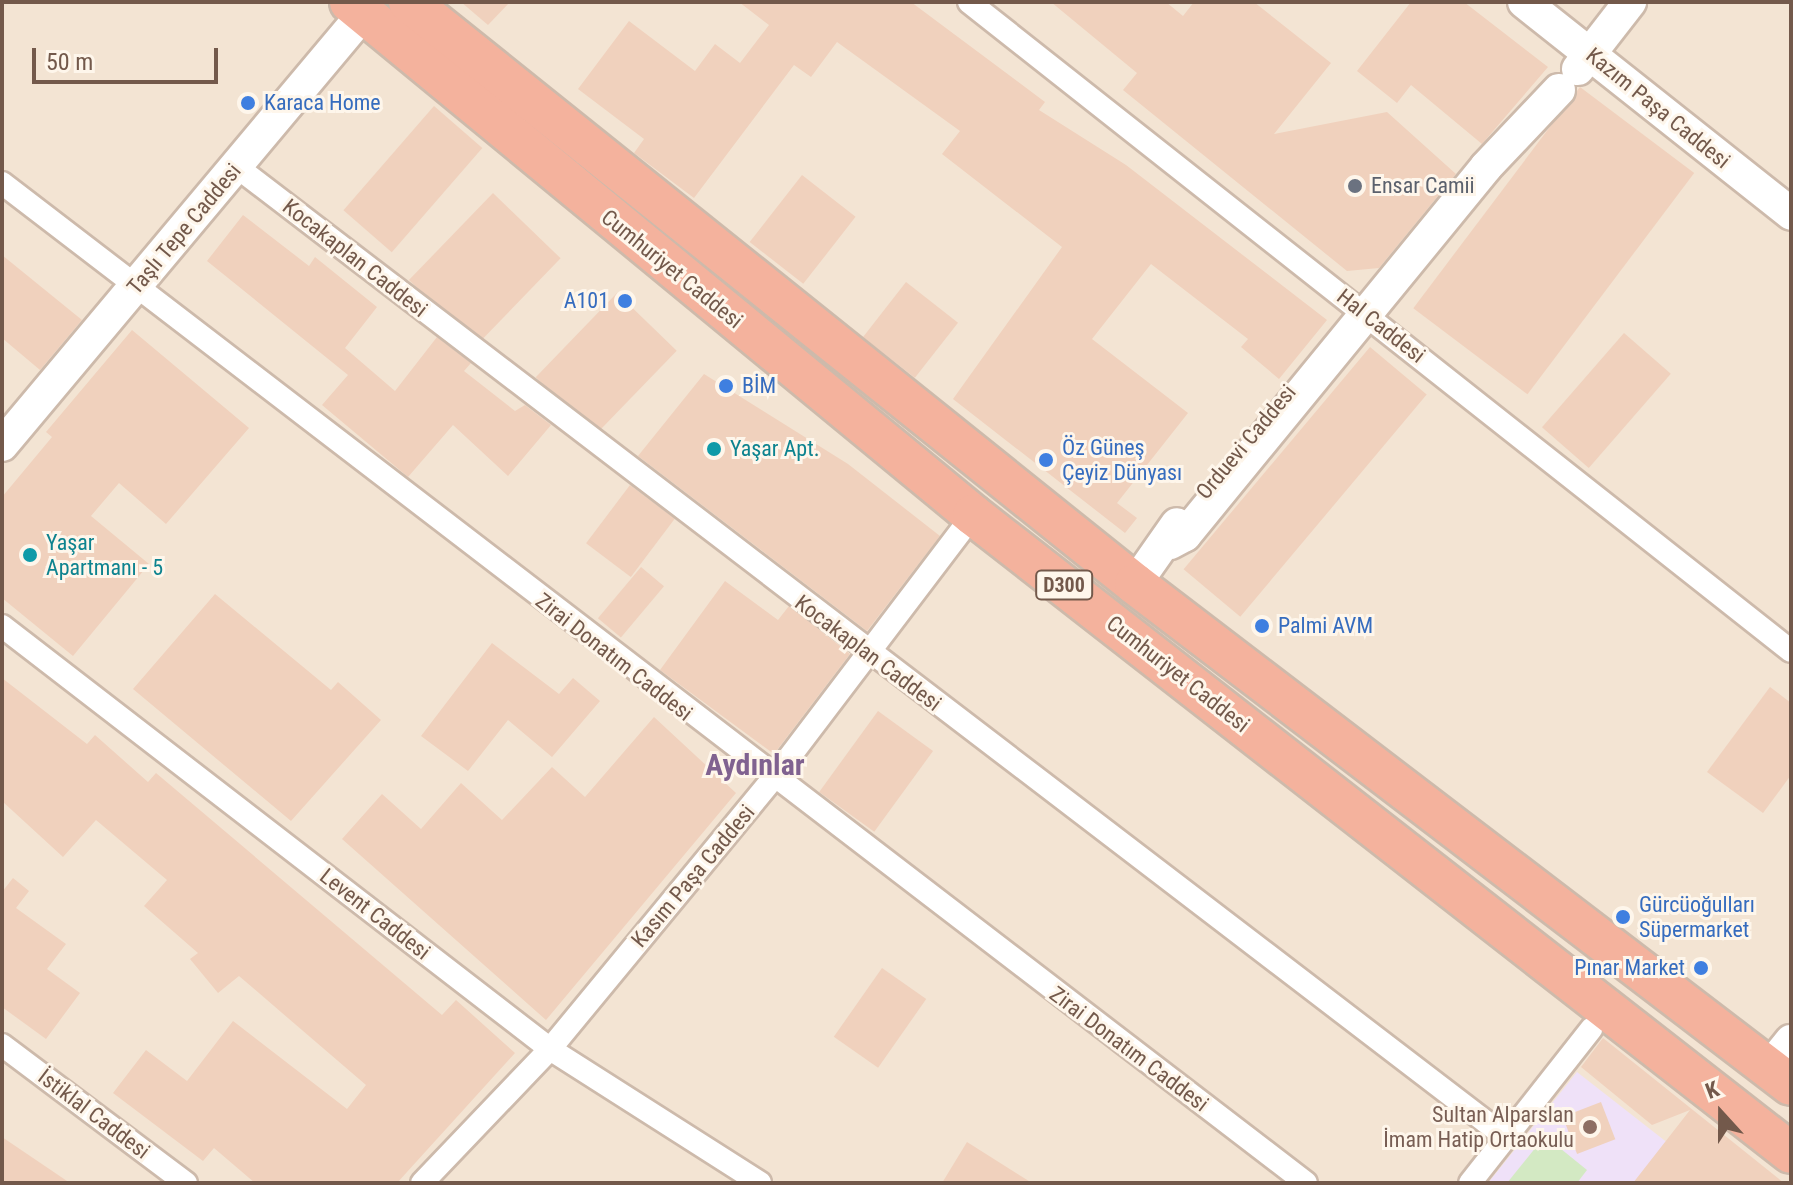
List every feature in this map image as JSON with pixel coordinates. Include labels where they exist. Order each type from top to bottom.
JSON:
[{"type":"highway","name":"Cumhuriyet Caddesi","points":[[409,2],[1135,584],[1784,1065]]},
{"type":"highway","name":"Cumhuriyet Caddesi","points":[[357,8],[973,515],[1599,1019],[1791,1153]]},
{"type":"street","name":"Hal Caddesi","points":[[969,2],[1791,651]]},
{"type":"street","name":"Kazım Paşa Caddesi","points":[[1524,2],[1791,214]]},
{"type":"street","name":"Orduevi Caddesi","points":[[1135,584],[1170,543],[1175,526],[1317,357],[1333,351],[1483,178],[1550,92],[1559,90],[1590,54],[1630,2]]},
{"type":"street","name":"Taşlı Tepe Caddesi","points":[[2,445],[237,167],[357,8]]},
{"type":"street","name":"Kocakaplan Caddesi","points":[[237,167],[871,656],[1504,1134]]},
{"type":"street","name":"Zirai Donatım Caddesi","points":[[2,183],[772,780],[1306,1183]]},
{"type":"street","name":"Kasım Paşa Caddesi","points":[[422,1183],[550,1049],[772,780],[871,656],[973,515]]},
{"type":"street","name":"Levent Caddesi","points":[[2,626],[550,1049],[760,1183]]},
{"type":"street","points":[[1470,1183],[1504,1134],[1599,1019]]},
{"type":"street","name":"İstiklal Caddesi","points":[[2,1045],[186,1183]]},
{"type":"street","points":[[1453,1183],[1504,1134]]},
{"type":"shaded area","points":[[2,2],[1791,2],[1791,1183],[2,1183]]},
{"type":"shaded area","name":"Sultan Alparslan İmam Hatip Ortaokulu","points":[[1577,1072],[1719,1183],[1488,1183]]},
{"type":"green space","points":[[1545,1136],[1587,1170],[1577,1183],[1507,1183]]},
{"type":"building","points":[[461,2],[510,2],[488,25]]},
{"type":"building","points":[[739,2],[911,2],[1045,102],[1039,110],[1126,165],[1327,320],[1279,379],[1241,347],[1248,339],[1151,264],[1092,339],[1188,413],[1117,503],[1137,518],[1125,533],[953,399],[1062,247],[942,154],[960,131],[837,42],[811,77],[794,65],[694,198],[634,153],[644,139],[578,89],[629,21],[695,71],[715,44],[740,63],[769,25]]},
{"type":"building","points":[[1051,2],[1166,2],[1183,16],[1194,2],[1254,2],[1331,63],[1274,134],[1387,112],[1456,174],[1379,268],[1347,271],[1123,90],[1137,73]]},
{"type":"building","points":[[1411,2],[1464,2],[1548,67],[1482,144],[1411,85],[1397,103],[1357,71]]},
{"type":"building","points":[[1580,87],[1694,173],[1528,394],[1413,308]]},
{"type":"building","points":[[434,106],[482,148],[392,252],[343,210]]},
{"type":"building","points":[[802,175],[856,217],[803,284],[750,242]]},
{"type":"building","points":[[493,193],[561,258],[477,345],[409,280]]},
{"type":"building","points":[[243,215],[309,266],[315,257],[377,307],[345,348],[395,391],[437,337],[471,363],[464,371],[515,411],[525,405],[551,425],[508,476],[453,425],[408,477],[322,405],[348,375],[207,261]]},
{"type":"building","points":[[2,255],[82,320],[40,370],[2,338]]},
{"type":"building","points":[[906,282],[958,323],[915,378],[863,337]]},
{"type":"building","points":[[617,293],[677,351],[595,435],[536,377]]},
{"type":"building","points":[[132,330],[249,428],[166,524],[119,483],[91,516],[149,564],[73,656],[2,598],[2,497],[52,437],[46,432]]},
{"type":"building","points":[[1624,333],[1671,374],[1589,468],[1542,427]]},
{"type":"building","points":[[1370,347],[1427,395],[1240,617],[1184,569]]},
{"type":"building","points":[[704,374],[848,464],[940,536],[867,631],[638,456]]},
{"type":"building","points":[[630,485],[675,519],[631,577],[586,543]]},
{"type":"building","points":[[641,567],[664,586],[621,638],[598,618]]},
{"type":"building","points":[[725,581],[778,620],[789,606],[850,654],[774,754],[660,670]]},
{"type":"building","points":[[215,594],[331,690],[338,682],[381,720],[291,821],[133,689]]},
{"type":"building","points":[[492,643],[559,694],[573,678],[600,701],[552,757],[508,720],[468,771],[421,736]]},
{"type":"building","points":[[2,678],[87,744],[95,735],[148,782],[156,773],[442,1015],[456,1000],[515,1053],[397,1183],[255,1183],[214,1148],[203,1161],[113,1093],[146,1050],[187,1081],[233,1021],[347,1109],[366,1085],[239,976],[218,993],[190,959],[198,953],[144,906],[167,880],[96,820],[63,857],[2,801]]},
{"type":"building","points":[[1770,687],[1791,703],[1791,775],[1763,813],[1707,772]]},
{"type":"building","points":[[878,711],[933,751],[874,832],[819,792]]},
{"type":"building","points":[[654,717],[736,793],[546,1020],[342,839],[382,794],[421,829],[461,783],[502,820],[552,767],[585,797]]},
{"type":"building","points":[[13,878],[29,891],[16,908],[66,944],[47,969],[80,993],[46,1039],[2,1007],[2,892]]},
{"type":"building","points":[[882,968],[926,999],[878,1068],[834,1037]]},
{"type":"building","points":[[1603,1038],[1784,1183],[1633,1183],[1690,1110],[1652,1125],[1581,1067]]},
{"type":"building","points":[[1601,1102],[1615,1139],[1577,1154],[1563,1117]]},
{"type":"building","points":[[2,1137],[70,1183],[2,1183]]},
{"type":"building","points":[[967,1142],[1032,1183],[942,1183]]},
{"type":"place","name":"Karaca Home","points":[[248,103]]},
{"type":"place","name":"Ensar Camii","points":[[1355,186]]},
{"type":"place","name":"A101","points":[[625,301]]},
{"type":"place","name":"BİM","points":[[726,386]]},
{"type":"place","name":"Yaşar Apt.","points":[[714,449]]},
{"type":"place","name":"Öz Güneş Çeyiz Dünyası","points":[[1046,460]]},
{"type":"place","name":"Yaşar Apartmanı - 5","points":[[30,555]]},
{"type":"place","name":"Palmi AVM","points":[[1262,626]]},
{"type":"place","name":"Gürcüoğulları Süpermarket","points":[[1623,917]]},
{"type":"place","name":"Pınar Market","points":[[1701,968]]},
{"type":"place","name":"Sultan Alparslan İmam Hatip Ortaokulu","points":[[1590,1127]]},
{"type":"district","name":"Aydınlar","points":[[755,765]]}]
